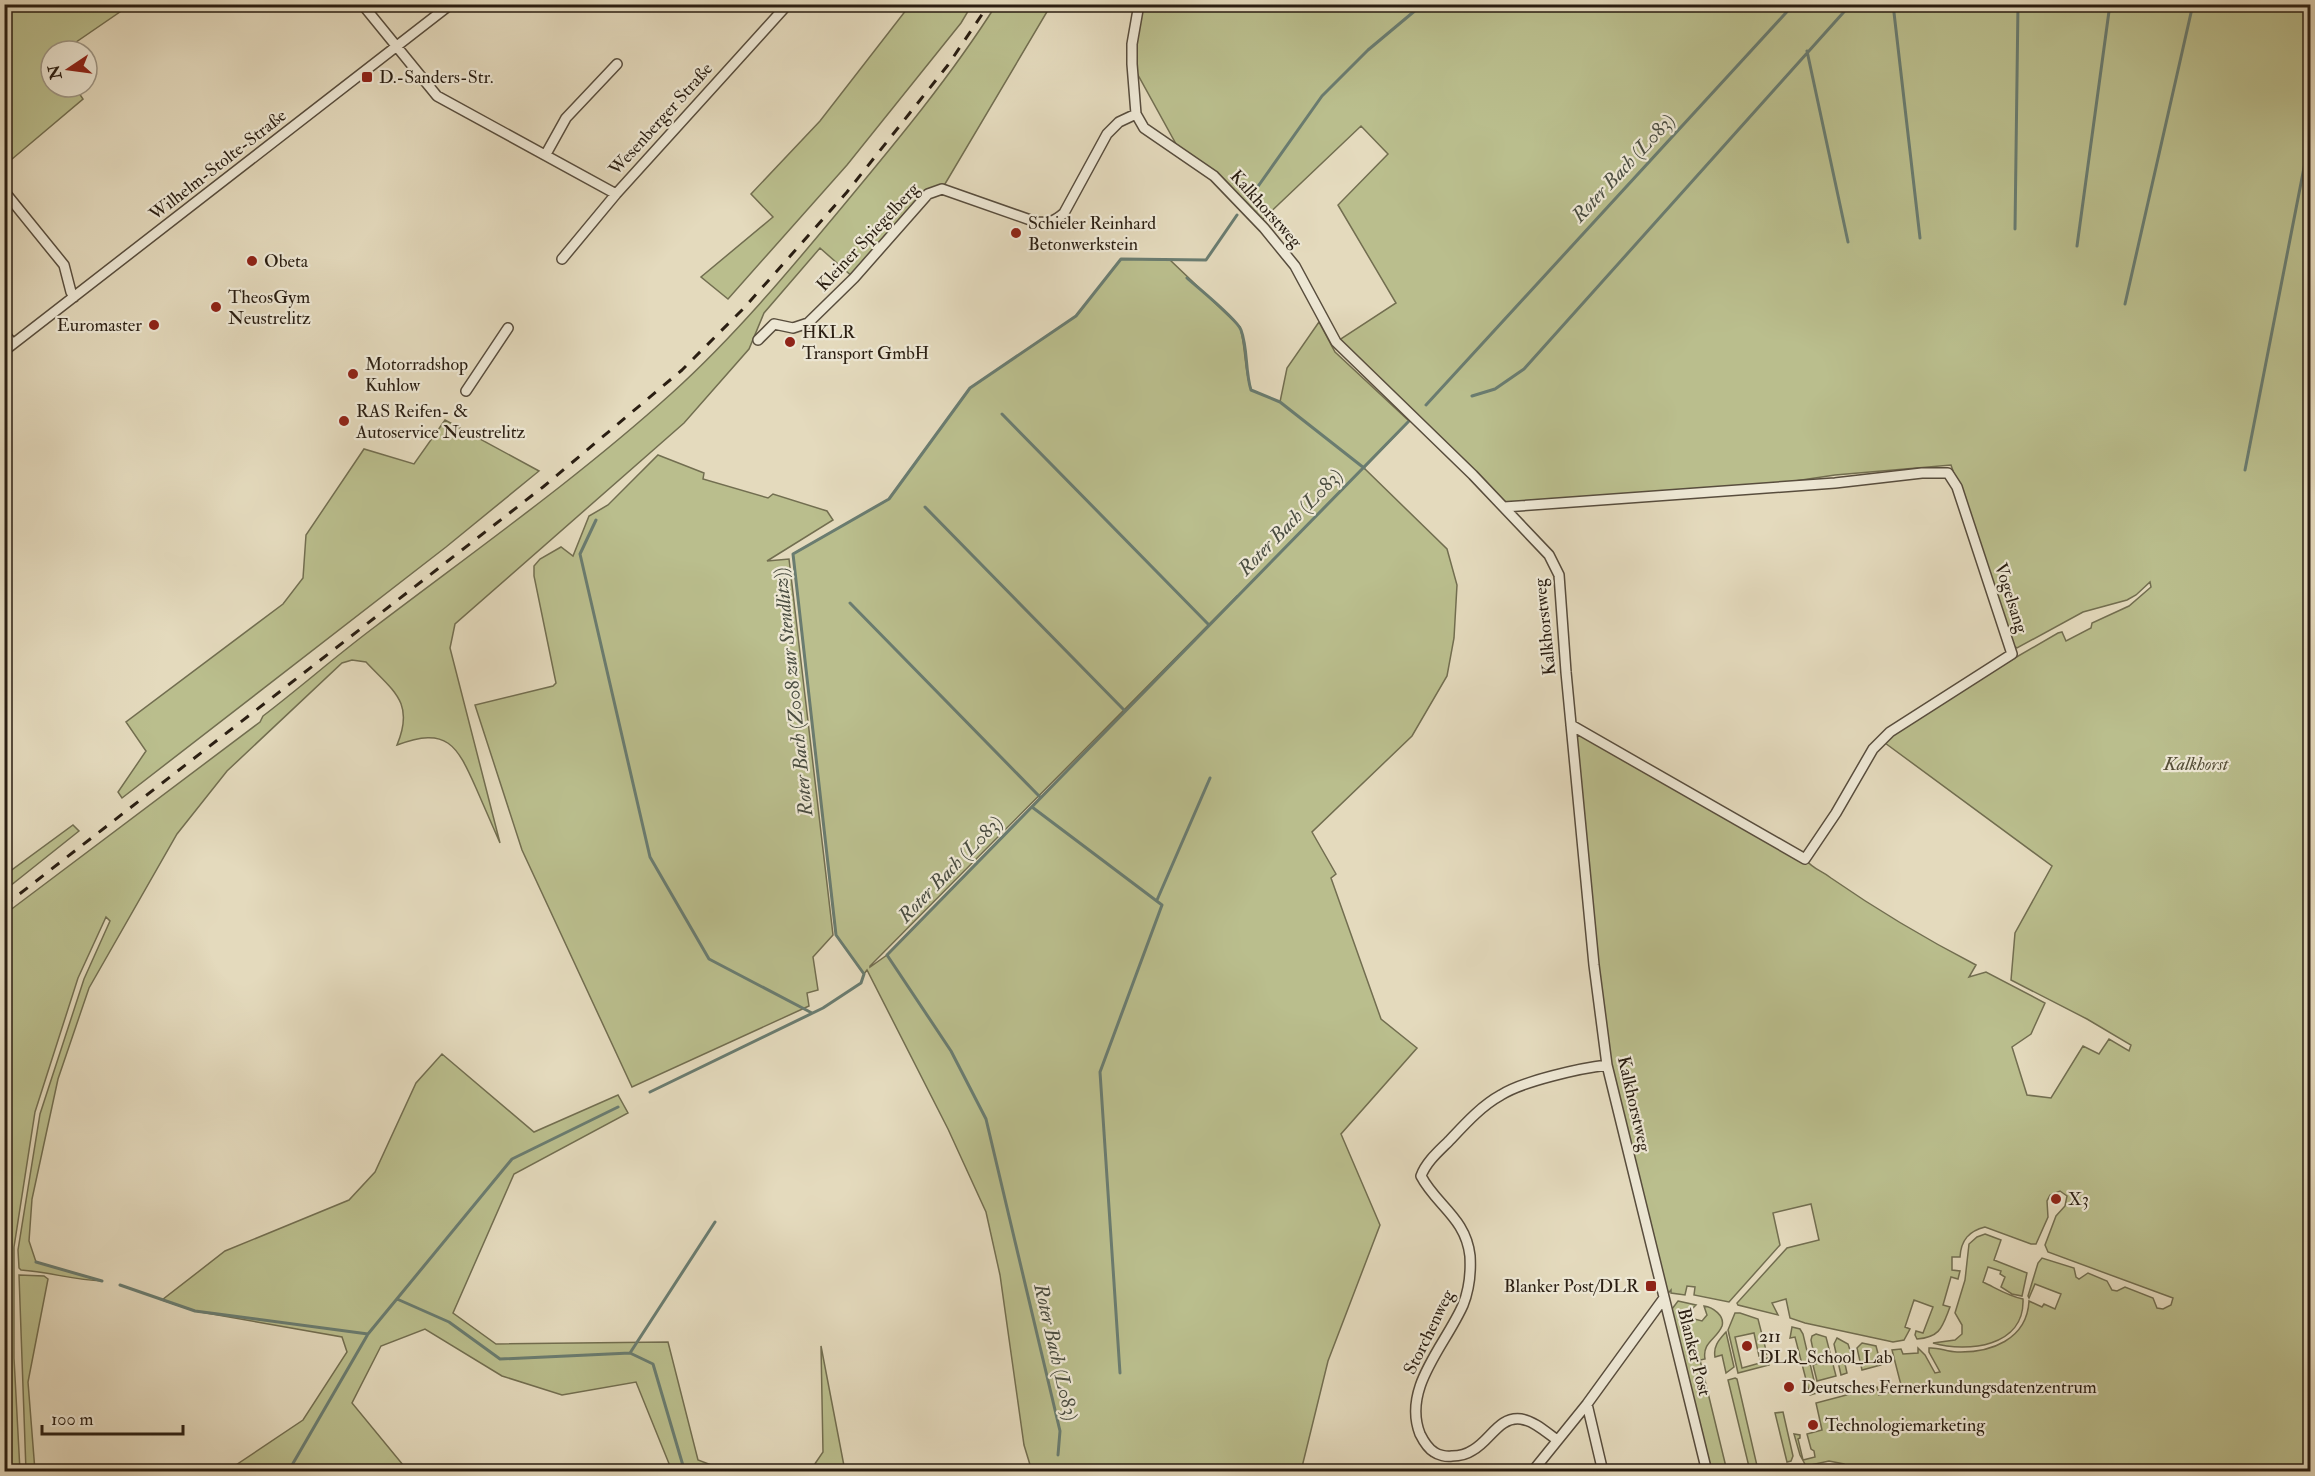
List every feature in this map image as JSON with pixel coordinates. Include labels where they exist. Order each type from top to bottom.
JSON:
[{"type":"street","points":[[362,4],[436,96],[616,194]]},
{"type":"street","name":"Wilhelm-Stolte-Straße","points":[[4,351],[451,4]]},
{"type":"street","name":"Wesenberger Straße","points":[[562,259],[616,194],[788,4]]},
{"type":"street","points":[[1136,114],[1132,44],[1139,4]]},
{"type":"street","points":[[546,154],[566,118],[617,64]]},
{"type":"street","name":"Kleiner Spiegelberg","points":[[758,340],[774,324],[793,328],[808,323],[854,278],[934,190],[942,189],[1036,222],[1048,223],[1056,220],[1064,213],[1107,134],[1119,122],[1136,114]]},
{"type":"street","name":"Kalkhorstweg","points":[[1136,114],[1144,128],[1215,176],[1264,228],[1295,266],[1336,342],[1504,507],[1549,555],[1558,575],[1594,965],[1607,1065],[1664,1298]]},
{"type":"street","points":[[4,191],[64,265],[70,292],[74,297]]},
{"type":"street","points":[[466,391],[508,328]]},
{"type":"street","points":[[4,333],[14,344]]},
{"type":"street","name":"Vogelsang","points":[[1504,507],[1835,483],[1922,473],[1948,473],[1957,487],[2012,654],[1890,732],[1873,749],[1836,813],[1805,859],[1571,724]]},
{"type":"street","name":"Storchenweg","points":[[1557,1440],[1531,1422],[1520,1419],[1507,1421],[1474,1450],[1460,1455],[1448,1457],[1434,1453],[1423,1440],[1416,1423],[1415,1400],[1422,1382],[1463,1305],[1470,1284],[1470,1255],[1461,1227],[1421,1176],[1423,1169],[1435,1155],[1484,1107],[1500,1095],[1515,1087],[1607,1065]]},
{"type":"street","name":"Blanker Post","points":[[1532,1472],[1587,1404],[1664,1298]]},
{"type":"street","name":"Blanker Post","points":[[1664,1298],[1707,1472]]},
{"type":"street","points":[[1587,1404],[1603,1472]]},
{"type":"green space","points":[[5,4],[130,5],[80,39],[39,39],[39,99],[83,99],[5,165]]},
{"type":"green space","points":[[910,5],[966,5],[970,8],[961,23],[847,165],[728,299],[701,277],[773,217],[751,194],[820,121]]},
{"type":"green space","points":[[996,5],[1051,5],[942,189],[934,190],[854,278],[820,248],[764,313],[749,349],[684,423],[455,624],[450,648],[500,843],[463,760],[456,750],[439,739],[428,738],[397,745],[404,718],[398,698],[366,662],[352,660],[342,663],[227,771],[177,834],[89,988],[58,1079],[32,1199],[29,1241],[36,1262],[102,1281],[21,1270],[18,1250],[40,1114],[84,979],[110,921],[106,917],[78,978],[35,1112],[14,1247],[14,1358],[20,1471],[5,1472],[5,914],[260,722],[263,716],[362,637],[564,484],[672,393],[740,326],[823,230],[923,108]]},
{"type":"green space","name":"Kalkhorst","points":[[1139,5],[2310,5],[2310,1471],[1848,1472],[1844,1464],[1829,1461],[1806,1466],[1800,1455],[1794,1434],[1800,1435],[1798,1439],[1803,1460],[1815,1457],[1807,1434],[1822,1430],[1816,1403],[1877,1387],[1879,1395],[1902,1389],[1892,1350],[1901,1349],[1903,1354],[1918,1353],[1918,1348],[1925,1355],[1935,1373],[1940,1372],[1929,1348],[1969,1352],[1994,1347],[2005,1342],[2022,1326],[2029,1301],[2042,1307],[2044,1304],[2055,1309],[2061,1294],[2035,1284],[2029,1298],[2028,1296],[2038,1263],[2042,1258],[2074,1268],[2076,1277],[2079,1279],[2088,1273],[2107,1281],[2112,1290],[2117,1291],[2125,1287],[2153,1298],[2157,1308],[2163,1309],[2171,1305],[2173,1298],[2048,1252],[2045,1245],[2056,1216],[2065,1206],[2067,1196],[2060,1191],[2050,1195],[2047,1201],[2048,1217],[2036,1244],[1985,1227],[1974,1231],[1967,1237],[1960,1257],[1952,1257],[1952,1270],[1960,1271],[1958,1279],[1951,1277],[1943,1305],[1950,1307],[1945,1320],[1940,1330],[1925,1338],[1917,1339],[1916,1331],[1923,1333],[1933,1307],[1914,1300],[1905,1327],[1910,1329],[1904,1340],[1893,1342],[1790,1318],[1786,1299],[1772,1303],[1778,1315],[1738,1305],[1737,1303],[1787,1248],[1819,1240],[1811,1204],[1773,1213],[1780,1245],[1729,1302],[1694,1295],[1695,1287],[1687,1286],[1685,1295],[1671,1293],[1671,1290],[1664,1298],[1607,1065],[1571,725],[1805,859],[1884,913],[1976,965],[1969,977],[1986,972],[2045,1003],[2031,1034],[2012,1047],[2027,1095],[2051,1098],[2083,1046],[2099,1054],[2109,1039],[2129,1051],[2131,1045],[2087,1019],[2011,980],[2015,933],[2052,866],[1885,743],[1892,735],[1970,684],[2058,633],[2062,632],[2066,641],[2091,628],[2092,623],[2129,606],[2151,587],[2150,582],[2127,600],[2083,612],[2017,648],[2012,645],[1951,465],[1835,475],[1749,488],[1504,507],[1336,342],[1396,303],[1338,205],[1388,154],[1361,126],[1259,223],[1181,153],[1132,64]]},
{"type":"green space","points":[[1121,259],[1170,260],[1240,327],[1251,390],[1280,402],[1287,368],[1319,322],[1335,352],[1409,421],[1364,468],[1447,549],[1457,585],[1454,638],[1447,676],[1412,736],[1312,832],[1336,874],[1331,878],[1381,1019],[1417,1048],[1341,1134],[1380,1225],[1328,1361],[1302,1467],[1295,1471],[1036,1472],[1031,1468],[1024,1445],[1000,1275],[986,1212],[948,1129],[867,970],[864,974],[836,935],[793,554],[889,499],[970,388],[1076,316]],"holes":[[[1237,596],[887,955],[870,967]]]},
{"type":"green space","points":[[445,420],[539,471],[446,547],[122,798],[118,792],[146,751],[126,722],[283,604],[303,578],[306,535],[364,449],[414,464]]},
{"type":"green space","points":[[658,455],[704,473],[703,479],[768,498],[773,494],[827,511],[833,520],[767,561],[789,559],[833,935],[813,957],[818,990],[807,993],[809,1006],[632,1087],[522,850],[475,705],[553,686],[556,683],[534,576],[534,566],[540,559],[561,547],[573,556],[589,516],[608,505]]},
{"type":"green space","points":[[73,825],[79,831],[5,890],[5,875]]},
{"type":"green space","points":[[442,1054],[534,1132],[618,1095],[628,1113],[514,1174],[453,1313],[496,1344],[668,1342],[698,1460],[727,1471],[672,1471],[636,1382],[562,1395],[502,1376],[425,1329],[381,1346],[352,1403],[408,1471],[227,1471],[303,1420],[347,1352],[342,1337],[195,1311],[162,1300],[225,1251],[349,1200],[375,1172],[416,1083]]},
{"type":"green space","points":[[1985,1234],[2001,1240],[1994,1260],[2027,1273],[2022,1296],[2012,1294],[2001,1287],[2005,1277],[2000,1274],[2001,1271],[1988,1267],[1983,1282],[2023,1299],[2021,1315],[2015,1328],[1992,1343],[1977,1346],[1947,1346],[1933,1343],[1955,1340],[1962,1334],[1962,1325],[1955,1313],[1965,1280],[1969,1244]]},
{"type":"green space","points":[[19,1275],[44,1276],[48,1279],[28,1382],[35,1471],[26,1471]]},
{"type":"green space","points":[[1678,1301],[1696,1305],[1691,1310],[1687,1309],[1686,1317],[1702,1321],[1707,1315],[1704,1306],[1714,1310],[1722,1319],[1720,1330],[1706,1348],[1705,1359],[1700,1360],[1727,1471],[1711,1471],[1675,1326],[1672,1309]]},
{"type":"green space","points":[[1735,1313],[1758,1319],[1767,1354],[1759,1356],[1754,1333],[1735,1337],[1742,1368],[1760,1363],[1760,1359],[1768,1358],[1769,1365],[1738,1373],[1728,1330]]},
{"type":"green space","points":[[1792,1327],[1800,1329],[1803,1334],[1817,1393],[1810,1395],[1795,1337],[1790,1338]]},
{"type":"green space","points":[[1726,1332],[1734,1367],[1726,1373],[1722,1355],[1715,1357],[1715,1350],[1717,1343]]},
{"type":"green space","points":[[1816,1334],[1826,1337],[1836,1376],[1817,1381],[1811,1340]]},
{"type":"green space","points":[[1837,1338],[1848,1344],[1854,1362],[1845,1364],[1847,1373],[1841,1375],[1834,1344]]},
{"type":"green space","points":[[1862,1343],[1876,1346],[1881,1365],[1862,1370],[1857,1348]]},
{"type":"green space","points":[[821,1346],[845,1471],[810,1471],[823,1452]]},
{"type":"green space","points":[[1735,1378],[1758,1470],[1750,1471],[1728,1380]]},
{"type":"green space","points":[[1783,1412],[1793,1456],[1791,1461],[1787,1462],[1775,1413]]},
{"type":"waterway","points":[[1254,192],[1322,96],[1368,50],[1423,4]]},
{"type":"waterway","name":"Roter Bach (L083)","points":[[1426,405],[1794,4]]},
{"type":"waterway","points":[[1472,396],[1495,389],[1524,369],[1851,4]]},
{"type":"waterway","points":[[1893,4],[1920,238]]},
{"type":"waterway","points":[[2015,229],[2018,4]]},
{"type":"waterway","points":[[2077,246],[2110,4]]},
{"type":"waterway","points":[[2125,304],[2193,4]]},
{"type":"waterway","points":[[1807,51],[1848,242]]},
{"type":"waterway","points":[[2245,470],[2310,137]]},
{"type":"waterway","name":"Roter Bach (Z008 zur Stendlitz))","points":[[650,1092],[823,1008],[861,983],[864,974],[836,935],[793,554],[889,499],[970,388],[1076,316],[1121,259],[1206,260],[1237,215]]},
{"type":"waterway","points":[[1187,278],[1225,311],[1241,330],[1251,390],[1280,402],[1364,468]]},
{"type":"waterway","points":[[1002,414],[1209,625]]},
{"type":"waterway","name":"Roter Bach (L083)","points":[[1058,1455],[1060,1431],[986,1119],[951,1051],[887,955],[1409,421]]},
{"type":"waterway","points":[[925,507],[1125,711]]},
{"type":"waterway","points":[[596,520],[580,554],[650,857],[709,959],[812,1013]]},
{"type":"waterway","points":[[850,603],[1040,797]]},
{"type":"waterway","points":[[1157,900],[1210,778]]},
{"type":"waterway","points":[[1032,807],[1162,905],[1100,1072],[1120,1373]]},
{"type":"waterway","points":[[288,1472],[368,1334],[512,1159],[618,1107]]},
{"type":"waterway","points":[[397,1299],[449,1322],[500,1359],[630,1353],[715,1222]]},
{"type":"waterway","points":[[36,1262],[102,1281]]},
{"type":"waterway","points":[[120,1285],[195,1311],[368,1334]]},
{"type":"waterway","points":[[630,1353],[653,1364],[684,1469],[689,1472]]},
{"type":"railway","points":[[4,906],[543,487],[682,370],[744,308],[847,192],[948,65],[989,4]]},
{"type":"place","name":"D.-Sanders-Str.","points":[[367,77]]},
{"type":"place","name":"Schieler Reinhard Betonwerkstein","points":[[1016,233]]},
{"type":"place","name":"Obeta","points":[[252,261]]},
{"type":"place","name":"TheosGym Neustrelitz","points":[[216,307]]},
{"type":"place","name":"Euromaster","points":[[154,325]]},
{"type":"place","name":"HKLR Transport GmbH","points":[[790,342]]},
{"type":"place","name":"Motorradshop Kuhlow","points":[[353,374]]},
{"type":"place","name":"RAS Reifen- & Autoservice Neustrelitz","points":[[344,421]]},
{"type":"place","name":"X3","points":[[2056,1199]]},
{"type":"place","name":"Blanker Post/DLR","points":[[1651,1286]]},
{"type":"place","name":"211 DLR_School_Lab","points":[[1747,1346]]},
{"type":"place","name":"Deutsches Fernerkundungsdatenzentrum","points":[[1789,1387]]},
{"type":"place","name":"Technologiemarketing","points":[[1813,1425]]}]
